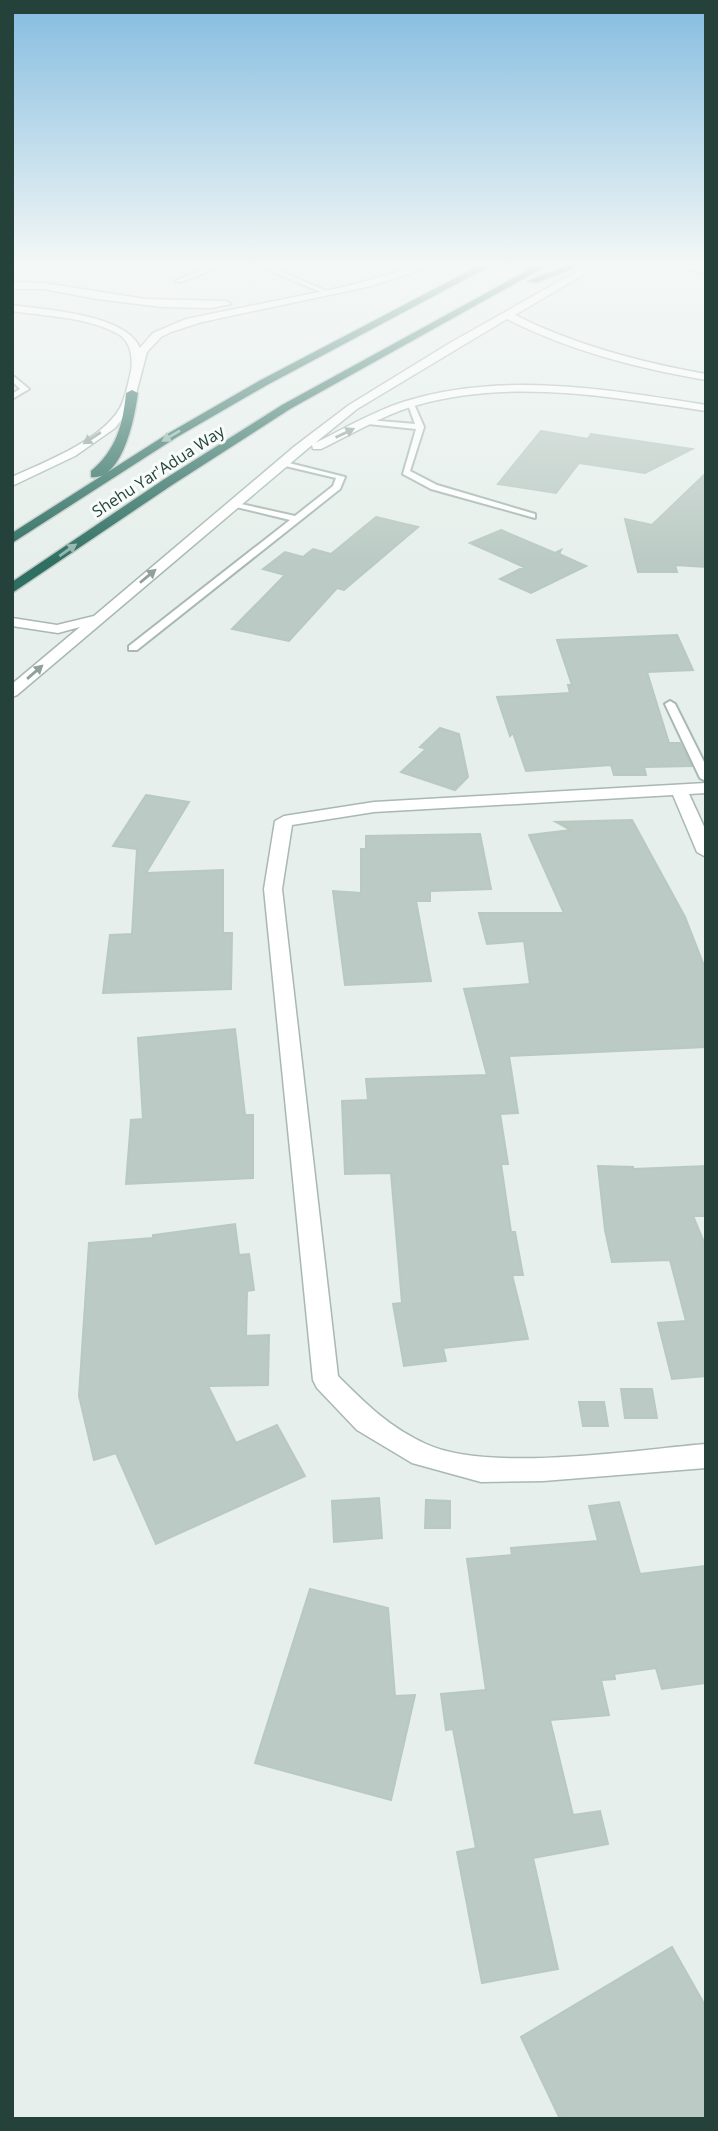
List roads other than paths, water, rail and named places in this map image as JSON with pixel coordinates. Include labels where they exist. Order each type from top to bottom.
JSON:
[{"type":"highway","name":"Shehu Yar'Adua Way","points":[[15,537],[151,449],[300,363]]},
{"type":"highway","name":"Shehu Yar'Adua Way","points":[[12,589],[234,439],[363,363]]},
{"type":"highway","points":[[15,537],[114,456],[127,431],[132,393]]},
{"type":"street","points":[[13,482],[66,454],[121,416],[132,393],[137,363]]},
{"type":"street","points":[[12,692],[101,614],[347,412],[427,363]]},
{"type":"street","points":[[640,363],[706,377]]},
{"type":"street","points":[[284,463],[410,404],[485,389],[598,392],[706,408]]},
{"type":"street","points":[[347,412],[371,420]]},
{"type":"street","points":[[12,622],[43,629],[58,629],[101,614]]},
{"type":"street","points":[[706,788],[680,792],[374,807],[284,821],[273,889],[326,1380],[366,1422],[421,1455],[481,1470],[543,1469],[706,1456]]},
{"type":"street","points":[[680,792],[706,852]]},
{"type":"lane","points":[[12,377],[25,389],[12,397]]},
{"type":"lane","points":[[410,404],[420,427],[406,472],[434,487],[532,516]]},
{"type":"lane","points":[[371,420],[420,427]]},
{"type":"lane","points":[[133,648],[337,487],[341,477],[284,463]]},
{"type":"lane","points":[[235,504],[297,519]]},
{"type":"lane","points":[[670,704],[706,778]]}]
